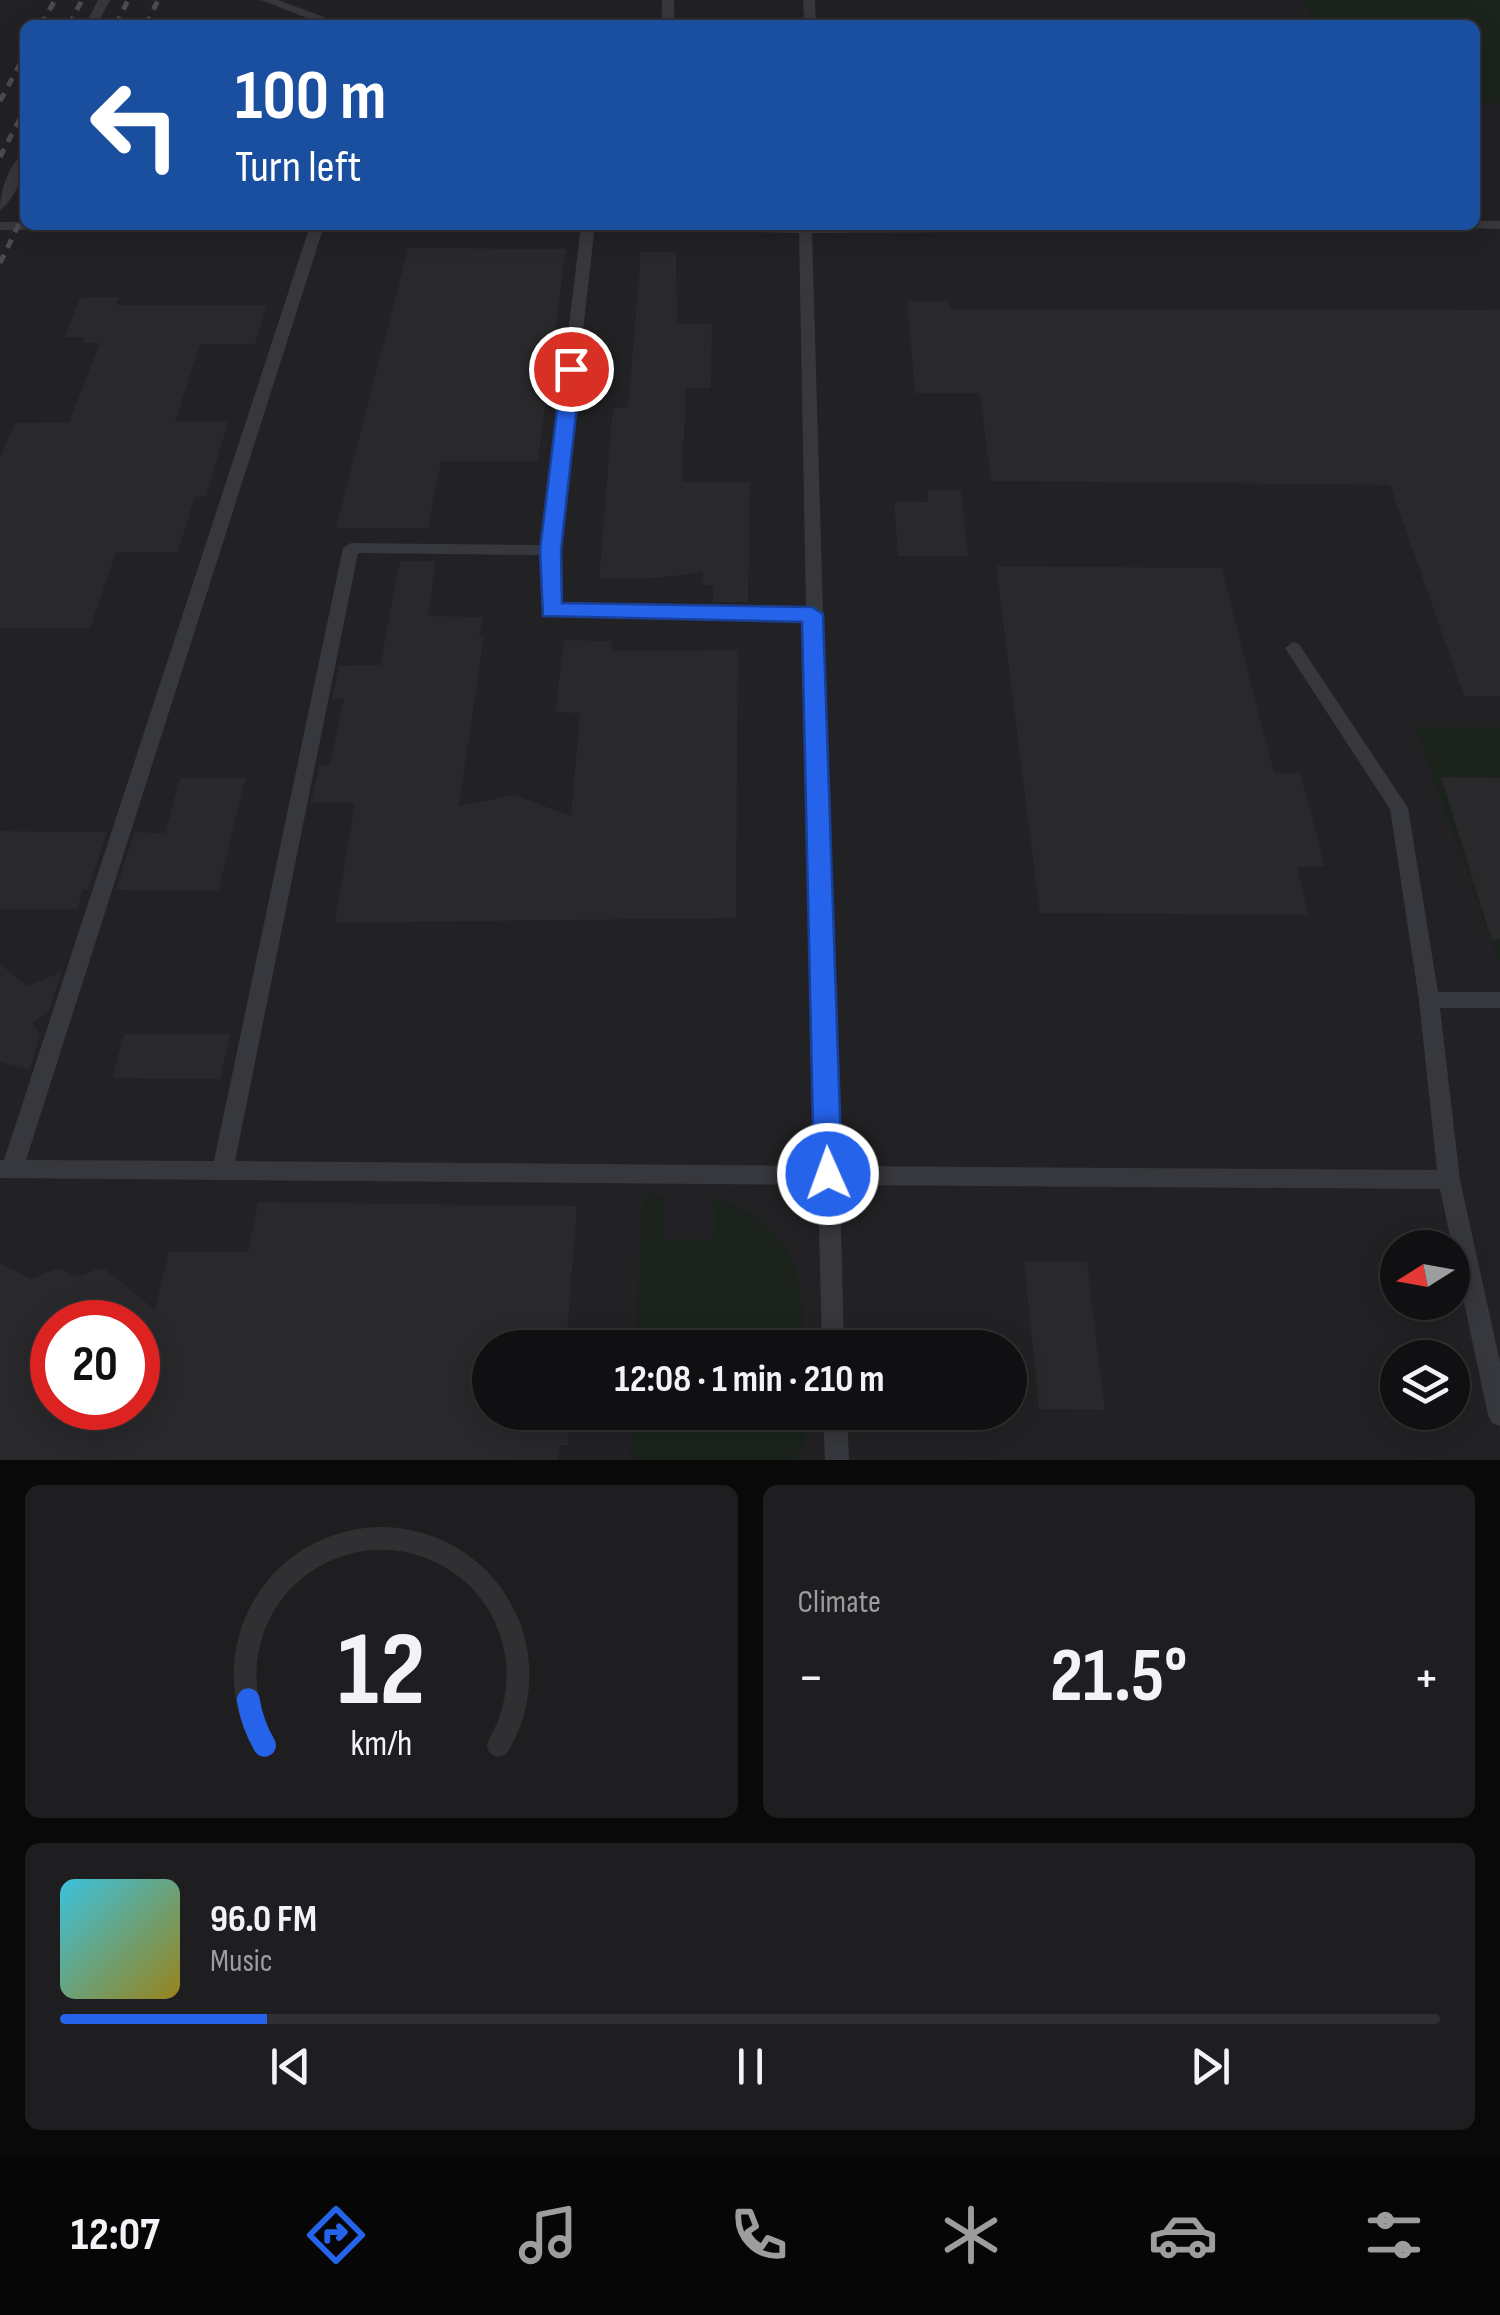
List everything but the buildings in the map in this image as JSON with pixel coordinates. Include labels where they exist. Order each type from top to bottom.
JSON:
[{"type":"lane","points":[[266,0],[322,20]]},
{"type":"lane","points":[[0,206],[20,166]]},
{"type":"lane","points":[[316,230],[6,1169],[1449,1180]]},
{"type":"lane","points":[[587,230],[550,550],[551,610],[812,614]]},
{"type":"lane","points":[[805,230],[832,1330]]},
{"type":"lane","points":[[224,1169],[351,548],[550,550]]},
{"type":"lane","points":[[1293,648],[1399,808],[1429,1000],[1449,1180],[1500,1415]]},
{"type":"lane","points":[[1429,1000],[1500,1000]]},
{"type":"lane","points":[[836,1430],[837,1460]]},
{"type":"shaded area","points":[[0,0],[1500,0],[1500,1460],[0,1460]]},
{"type":"shaded area","points":[[1304,0],[1500,0],[1500,103],[1480,102],[1480,20],[1312,20]]},
{"type":"shaded area","points":[[1415,726],[1500,726],[1500,960],[1498,960]]},
{"type":"shaded area","points":[[648,1194],[664,1195],[662,1239],[714,1239],[714,1199],[763,1222],[790,1254],[801,1295],[803,1330],[636,1330],[642,1205]]},
{"type":"shaded area","points":[[631,1430],[805,1430],[805,1446],[797,1460],[630,1460]]},
{"type":"railway","points":[[44,20],[55,0]]},
{"type":"railway","points":[[72,20],[82,0]]},
{"type":"railway","points":[[118,20],[128,0]]},
{"type":"railway","points":[[148,20],[158,0]]},
{"type":"railway","points":[[0,101],[20,64]]},
{"type":"railway","points":[[0,157],[20,119]]},
{"type":"railway","points":[[0,263],[20,222]]},
{"type":"route","points":[[571,369],[550,550],[551,610],[812,614],[828,1174]]}]
